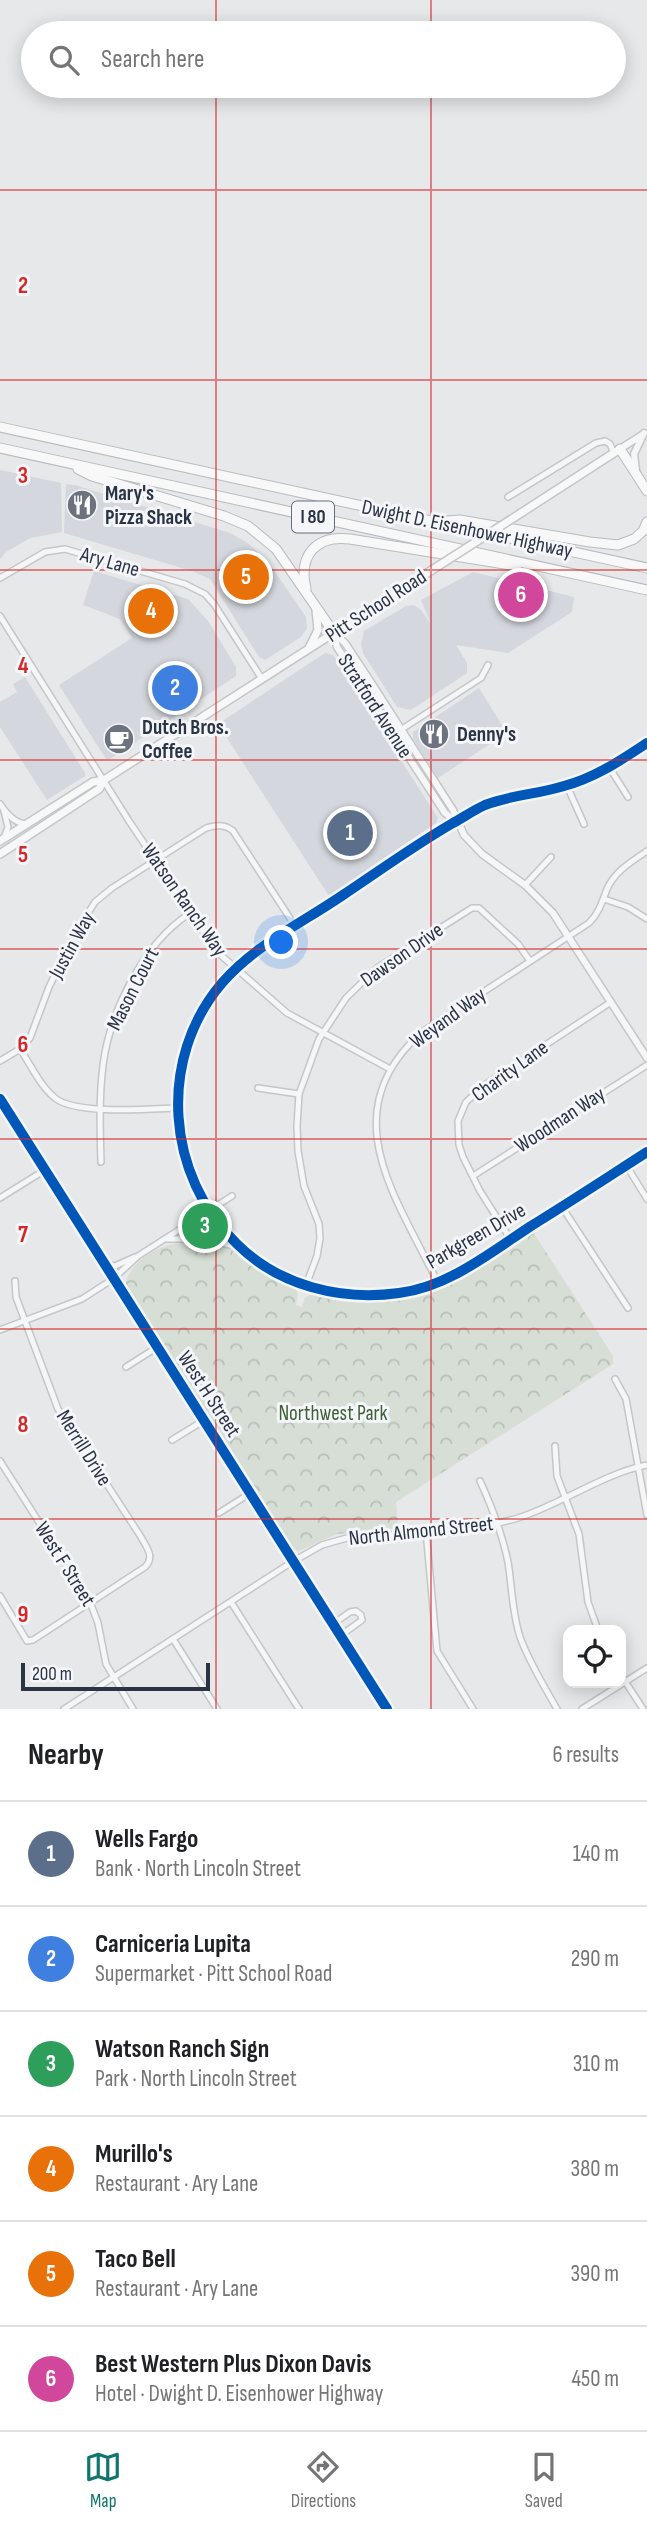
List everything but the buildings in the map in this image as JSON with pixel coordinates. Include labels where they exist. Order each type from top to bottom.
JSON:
[{"type":"highway","name":"Dwight D. Eisenhower Highway","points":[[0,427],[647,568]]},
{"type":"highway","name":"Dwight D. Eisenhower Highway","points":[[0,448],[647,590]]},
{"type":"highway","points":[[617,451],[647,491]]},
{"type":"highway","points":[[64,462],[92,476],[224,516],[248,526],[276,550],[334,633]]},
{"type":"highway","points":[[640,480],[647,497]]},
{"type":"highway","points":[[433,522],[460,520],[618,545],[634,539],[643,531],[647,522]]},
{"type":"highway","points":[[306,591],[303,569],[307,557],[314,547],[331,538],[503,565],[563,571]]},
{"type":"main road","name":"Pitt School Road","points":[[2,840],[93,782],[104,780],[617,451]]},
{"type":"main road","points":[[305,652],[315,638],[319,623],[312,600]]},
{"type":"main road","name":"Pitt School Road","points":[[0,854],[99,789],[104,780]]},
{"type":"street","name":"Pitt School Road","points":[[617,451],[646,433]]},
{"type":"street","points":[[640,480],[634,454],[646,433]]},
{"type":"street","points":[[508,497],[596,443],[605,442],[617,451]]},
{"type":"street","name":"Ary Lane","points":[[0,578],[45,552],[65,549],[185,584],[205,594],[214,604],[262,679]]},
{"type":"street","name":"Watson Ranch Way","points":[[0,617],[189,914],[216,951],[272,1002],[322,1033],[390,1069]]},
{"type":"street","name":"Stratford Avenue","points":[[334,633],[345,643],[453,810],[464,835],[482,854],[525,885],[553,913],[647,1058]]},
{"type":"street","name":"Stratford Avenue","points":[[334,633],[337,647],[393,735],[445,813],[456,822]]},
{"type":"street","points":[[393,735],[481,678],[488,665]]},
{"type":"street","points":[[456,822],[486,804],[566,786],[609,767],[647,743]]},
{"type":"street","points":[[609,767],[628,797]]},
{"type":"street","points":[[566,786],[584,824]]},
{"type":"street","points":[[0,804],[8,827],[2,840]]},
{"type":"street","points":[[4,811],[22,824],[28,824]]},
{"type":"street","name":"Parkgreen Drive","points":[[456,822],[253,954],[212,996],[195,1026],[182,1064],[177,1108],[186,1163],[209,1210],[239,1247],[279,1274],[329,1293],[366,1297],[416,1290],[456,1274],[647,1152]]},
{"type":"street","name":"Justin Way","points":[[0,1061],[20,1049],[36,1026],[49,987],[75,934],[95,902],[112,888],[206,828],[224,826],[233,831],[295,926]]},
{"type":"street","name":"Weyand Way","points":[[438,1283],[386,1178],[378,1156],[377,1111],[382,1087],[390,1069],[422,1032],[589,923],[621,870],[647,851]]},
{"type":"street","points":[[525,885],[551,857]]},
{"type":"street","points":[[604,899],[628,907],[647,919]]},
{"type":"street","name":"Dawson Drive","points":[[306,1285],[317,1256],[320,1238],[319,1224],[304,1186],[298,1152],[299,1094],[322,1033],[346,998],[377,968],[472,908],[479,908],[518,944],[530,961]]},
{"type":"street","name":"Mason Court","points":[[101,1162],[103,1061],[111,1029],[135,975],[158,939],[189,914]]},
{"type":"street","name":"Charity Lane","points":[[510,1240],[463,1157],[458,1121],[466,1102],[486,1084],[611,1002]]},
{"type":"street","points":[[20,1049],[49,1093],[70,1106],[100,1109],[177,1108]]},
{"type":"street","name":"Woodman Way","points":[[473,1176],[647,1065]]},
{"type":"street","points":[[258,1088],[299,1094]]},
{"type":"street","name":"West H Street","points":[[0,1100],[387,1709]]},
{"type":"street","points":[[626,1166],[647,1199]]},
{"type":"street","points":[[0,1198],[45,1170]]},
{"type":"street","points":[[103,1263],[115,1266],[138,1256],[232,1196]]},
{"type":"street","points":[[562,1207],[628,1308]]},
{"type":"street","points":[[164,1240],[208,1239],[239,1247]]},
{"type":"street","points":[[0,1330],[74,1302],[113,1279],[138,1256]]},
{"type":"street","name":"Merrill Drive","points":[[15,1280],[16,1297],[58,1409],[148,1548],[151,1557],[145,1567],[90,1602]]},
{"type":"street","points":[[126,1367],[156,1348]]},
{"type":"street","points":[[615,1379],[626,1399],[647,1515]]},
{"type":"street","points":[[172,1440],[203,1421]]},
{"type":"street","points":[[555,1446],[557,1476],[579,1534],[585,1586],[595,1625]]},
{"type":"street","name":"West F Street","points":[[0,1461],[90,1602],[98,1623],[104,1658],[133,1709]]},
{"type":"street","name":"North Almond Street","points":[[64,1709],[292,1562],[334,1541],[498,1523],[535,1512],[647,1465]]},
{"type":"street","points":[[480,1480],[498,1523],[521,1638],[557,1709]]},
{"type":"street","points":[[219,1513],[249,1494]]},
{"type":"street","points":[[426,1531],[436,1645],[473,1709]]},
{"type":"street","points":[[0,1596],[27,1641],[33,1640],[90,1602]]},
{"type":"street","points":[[231,1602],[299,1709]]},
{"type":"street","points":[[333,1624],[350,1612],[356,1611],[361,1615],[362,1620],[358,1624],[340,1636]]},
{"type":"street","points":[[173,1639],[218,1709]]},
{"type":"street","points":[[626,1681],[647,1668]]},
{"type":"street","points":[[626,1684],[643,1709]]},
{"type":"street","points":[[582,1709],[615,1688]]},
{"type":"shaded area","points":[[0,470],[61,483],[62,532],[30,538],[6,552],[0,559]]},
{"type":"shaded area","points":[[66,484],[230,533],[249,544],[269,563],[306,617],[307,628],[301,637],[265,660],[259,657],[210,579],[192,571],[64,533]]},
{"type":"shaded area","points":[[94,571],[188,599],[208,621],[236,667],[236,676],[110,759],[106,759],[59,685],[132,638],[120,619],[83,605]]},
{"type":"shaded area","points":[[473,572],[574,597],[572,612],[508,653],[456,645],[467,663],[467,673],[411,710],[397,707],[363,653],[361,644],[364,631],[406,606],[414,605],[431,624],[421,600]]},
{"type":"shaded area","points":[[325,653],[333,655],[438,818],[436,823],[329,896],[218,724]]},
{"type":"shaded area","points":[[25,677],[85,773],[85,776],[47,800],[0,727],[0,702],[17,692],[13,684]]},
{"type":"shaded area","points":[[479,688],[507,733],[438,778],[413,739],[413,732]]},
{"type":"green space","name":"Northwest Park","points":[[533,1232],[613,1356],[613,1364],[396,1502],[398,1528],[337,1534],[298,1551],[287,1543],[125,1285],[130,1272],[150,1253],[192,1241],[220,1245],[284,1281],[298,1293],[296,1305],[302,1307],[305,1298],[311,1294],[348,1301],[404,1298],[449,1282]]},
{"type":"cycle path","points":[[647,743],[607,768],[575,783],[495,802],[477,809],[411,849],[249,957],[222,983],[201,1013],[187,1046],[179,1081],[178,1116],[184,1152],[196,1185],[213,1216],[237,1244],[272,1271],[291,1280],[355,1295],[399,1293],[435,1284],[484,1257],[647,1152]]},
{"type":"cycle path","points":[[0,1099],[387,1709]]},
{"type":"place","name":"Mary's Pizza Shack","points":[[82,505]]},
{"type":"place","name":"Taco Bell","points":[[246,577]]},
{"type":"place","name":"Best Western Plus Dixon Davis","points":[[521,595]]},
{"type":"place","name":"Murillo's","points":[[151,611]]},
{"type":"place","name":"Carniceria Lupita","points":[[175,688]]},
{"type":"place","name":"Denny's","points":[[434,734]]},
{"type":"place","name":"Dutch Bros. Coffee","points":[[119,739]]},
{"type":"place","name":"Wells Fargo","points":[[350,833]]},
{"type":"place","name":"Watson Ranch Sign","points":[[205,1226]]}]
